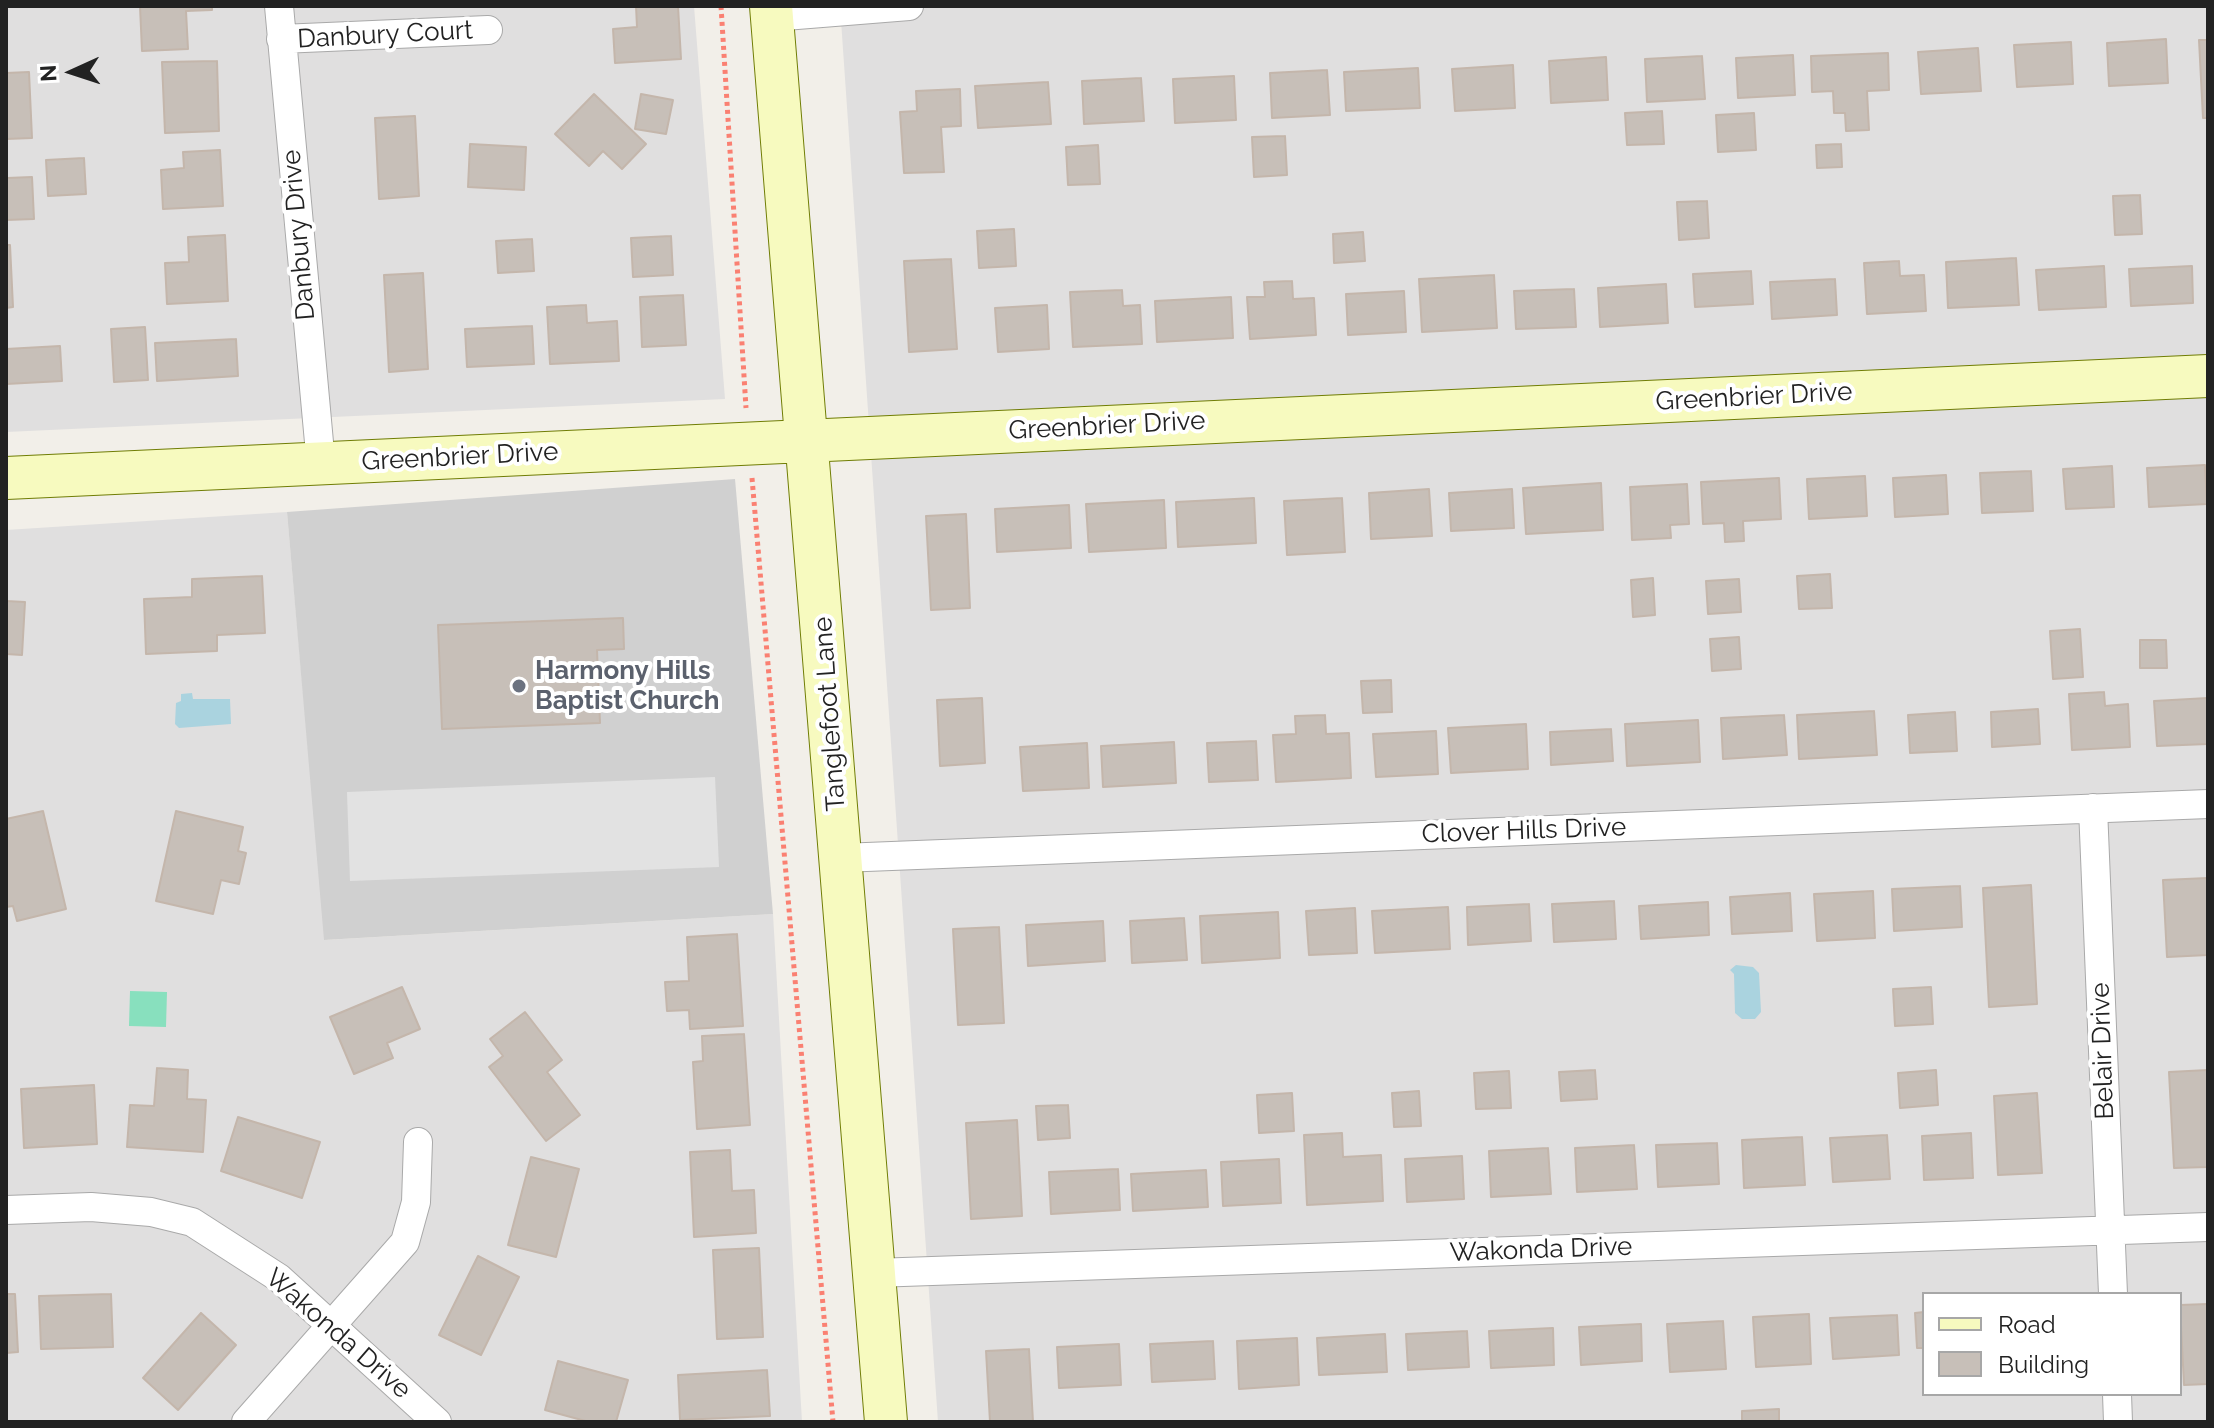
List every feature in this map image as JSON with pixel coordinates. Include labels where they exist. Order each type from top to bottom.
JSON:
[{"type":"street","name":"Danbury Drive","points":[[279,6],[321,464]]},
{"type":"street","points":[[772,12],[909,6]]},
{"type":"street","name":"Tanglefoot Lane","points":[[772,12],[886,1422]]},
{"type":"street","name":"Danbury Court","points":[[281,39],[488,30]]},
{"type":"street","name":"Greenbrier Drive","points":[[6,478],[749,441],[2208,376]]},
{"type":"street","name":"Clover Hills Drive","points":[[841,858],[2208,804]]},
{"type":"street","name":"Belair Drive","points":[[2093,808],[2113,1292]]},
{"type":"street","points":[[246,1422],[405,1242],[416,1202],[418,1142]]},
{"type":"street","name":"Wakonda Drive","points":[[6,1210],[91,1207],[151,1212],[192,1222],[279,1278],[437,1422]]},
{"type":"street","name":"Wakonda Drive","points":[[874,1273],[2208,1227]]},
{"type":"street","points":[[2117,1396],[2118,1422]]},
{"type":"path","points":[[721,6],[749,441],[833,1422]]},
{"type":"shaded area","points":[[6,6],[694,6],[725,399],[6,432]]},
{"type":"shaded area","points":[[840,6],[2208,6],[2208,1422],[938,1422]]},
{"type":"shaded area","points":[[735,479],[773,914],[324,940],[287,512]]},
{"type":"shaded area","points":[[287,512],[325,940],[773,914],[802,1422],[6,1422],[6,530]]},
{"type":"shaded area","points":[[715,777],[719,867],[350,881],[347,792]]},
{"type":"green space","points":[[130,991],[167,992],[166,1027],[129,1026]]},
{"type":"water","points":[[192,693],[193,699],[230,699],[231,724],[179,728],[175,724],[176,703],[181,701],[181,694]]},
{"type":"water","points":[[1736,965],[1753,967],[1759,973],[1761,1012],[1755,1019],[1742,1019],[1735,1013],[1734,974],[1730,970]]},
{"type":"building","points":[[140,6],[212,6],[212,10],[186,11],[188,49],[142,51]]},
{"type":"building","points":[[636,6],[678,6],[681,59],[615,63],[613,29],[637,27]]},
{"type":"building","points":[[2166,39],[2168,83],[2109,86],[2107,43]]},
{"type":"building","points":[[2199,40],[2208,40],[2208,118],[2203,118]]},
{"type":"building","points":[[2071,42],[2073,84],[2017,87],[2014,45]]},
{"type":"building","points":[[1978,48],[1981,91],[1921,94],[1918,52]]},
{"type":"building","points":[[1888,53],[1889,90],[1867,91],[1869,130],[1846,131],[1845,113],[1834,113],[1833,91],[1812,92],[1811,56]]},
{"type":"building","points":[[1793,55],[1795,95],[1738,98],[1736,58]]},
{"type":"building","points":[[1702,56],[1705,99],[1647,102],[1645,59]]},
{"type":"building","points":[[1606,57],[1608,100],[1551,103],[1549,61]]},
{"type":"building","points":[[217,61],[219,131],[165,133],[162,62]]},
{"type":"building","points":[[1513,65],[1515,108],[1455,111],[1452,69]]},
{"type":"building","points":[[1418,68],[1420,108],[1346,111],[1344,72]]},
{"type":"building","points":[[1327,70],[1330,115],[1272,118],[1270,73]]},
{"type":"building","points":[[29,72],[32,138],[6,139],[6,73]]},
{"type":"building","points":[[1234,76],[1236,120],[1175,123],[1173,79]]},
{"type":"building","points":[[1141,78],[1144,121],[1084,124],[1082,81]]},
{"type":"building","points":[[1048,82],[1051,124],[978,128],[975,86]]},
{"type":"building","points":[[960,89],[961,126],[941,127],[944,172],[904,173],[900,112],[917,111],[916,91]]},
{"type":"building","points":[[594,94],[646,144],[622,169],[603,151],[589,166],[555,134]]},
{"type":"building","points":[[641,94],[673,100],[666,134],[635,129]]},
{"type":"building","points":[[1662,111],[1664,144],[1627,145],[1625,113]]},
{"type":"building","points":[[1754,113],[1756,150],[1718,152],[1716,115]]},
{"type":"building","points":[[415,116],[419,196],[379,199],[375,118]]},
{"type":"building","points":[[1285,136],[1287,175],[1254,177],[1252,137]]},
{"type":"building","points":[[470,144],[526,147],[524,190],[468,187]]},
{"type":"building","points":[[1841,144],[1842,167],[1817,168],[1816,145]]},
{"type":"building","points":[[1098,145],[1100,184],[1068,185],[1066,147]]},
{"type":"building","points":[[220,150],[223,206],[163,209],[161,170],[184,168],[183,152]]},
{"type":"building","points":[[84,158],[86,194],[48,196],[46,160]]},
{"type":"building","points":[[6,166],[7,178],[32,177],[34,219],[6,220]]},
{"type":"building","points":[[2140,195],[2142,234],[2115,235],[2113,196]]},
{"type":"building","points":[[1707,201],[1709,238],[1679,240],[1677,202]]},
{"type":"building","points":[[1014,229],[1016,266],[979,268],[977,231]]},
{"type":"building","points":[[1363,232],[1365,261],[1334,263],[1333,234]]},
{"type":"building","points":[[225,235],[228,301],[167,304],[165,263],[189,262],[188,237]]},
{"type":"building","points":[[671,236],[673,275],[633,277],[631,238]]},
{"type":"building","points":[[532,239],[534,271],[498,273],[496,241]]},
{"type":"building","points":[[6,245],[10,245],[13,307],[6,308]]},
{"type":"building","points":[[2016,258],[2019,305],[1948,308],[1946,262]]},
{"type":"building","points":[[951,259],[957,349],[909,352],[904,261]]},
{"type":"building","points":[[1899,261],[1900,276],[1924,275],[1926,311],[1867,314],[1864,263]]},
{"type":"building","points":[[2104,266],[2106,307],[2039,310],[2036,270]]},
{"type":"building","points":[[2192,266],[2193,303],[2131,306],[2129,269]]},
{"type":"building","points":[[1751,271],[1753,304],[1695,307],[1693,274]]},
{"type":"building","points":[[423,273],[428,369],[389,372],[384,275]]},
{"type":"building","points":[[1494,275],[1497,328],[1422,332],[1419,279]]},
{"type":"building","points":[[1835,279],[1837,315],[1772,319],[1770,282]]},
{"type":"building","points":[[1292,281],[1293,299],[1314,298],[1316,335],[1250,339],[1247,297],[1265,297],[1264,282]]},
{"type":"building","points":[[1666,284],[1668,323],[1600,327],[1598,288]]},
{"type":"building","points":[[1574,289],[1576,327],[1516,329],[1514,291]]},
{"type":"building","points":[[1122,290],[1123,306],[1140,305],[1142,344],[1073,347],[1070,292]]},
{"type":"building","points":[[1404,291],[1406,332],[1348,335],[1346,294]]},
{"type":"building","points":[[683,295],[686,345],[642,347],[640,297]]},
{"type":"building","points":[[1231,297],[1233,338],[1157,342],[1155,301]]},
{"type":"building","points":[[586,305],[587,323],[617,321],[619,361],[550,364],[547,307]]},
{"type":"building","points":[[1047,305],[1049,349],[998,352],[995,308]]},
{"type":"building","points":[[532,326],[534,364],[467,367],[465,329]]},
{"type":"building","points":[[145,327],[148,380],[114,382],[111,329]]},
{"type":"building","points":[[236,339],[238,376],[157,381],[155,343]]},
{"type":"building","points":[[60,346],[62,381],[6,384],[6,349]]},
{"type":"building","points":[[2205,465],[2207,504],[2149,507],[2147,468]]},
{"type":"building","points":[[2112,466],[2114,507],[2066,509],[2063,469]]},
{"type":"building","points":[[2031,471],[2033,511],[1982,513],[1980,473]]},
{"type":"building","points":[[1946,475],[1948,514],[1895,517],[1893,478]]},
{"type":"building","points":[[1865,476],[1867,516],[1809,519],[1807,479]]},
{"type":"building","points":[[1779,478],[1781,519],[1743,521],[1744,541],[1725,542],[1724,523],[1703,524],[1701,482]]},
{"type":"building","points":[[1601,483],[1603,530],[1526,534],[1523,488]]},
{"type":"building","points":[[1687,484],[1689,524],[1670,525],[1671,538],[1632,540],[1630,487]]},
{"type":"building","points":[[1429,489],[1432,536],[1371,539],[1369,493]]},
{"type":"building","points":[[1512,489],[1514,528],[1451,531],[1449,493]]},
{"type":"building","points":[[1254,498],[1256,543],[1178,547],[1176,502]]},
{"type":"building","points":[[1342,498],[1345,552],[1287,555],[1284,501]]},
{"type":"building","points":[[1164,500],[1166,548],[1089,552],[1086,504]]},
{"type":"building","points":[[1069,505],[1071,548],[997,552],[995,509]]},
{"type":"building","points":[[966,514],[970,608],[931,610],[926,516]]},
{"type":"building","points":[[1830,574],[1832,608],[1799,609],[1797,576]]},
{"type":"building","points":[[262,576],[265,633],[217,635],[217,651],[146,654],[144,599],[192,597],[192,579]]},
{"type":"building","points":[[1653,578],[1655,615],[1633,617],[1631,580]]},
{"type":"building","points":[[1739,579],[1741,612],[1708,614],[1706,581]]},
{"type":"building","points":[[6,601],[25,602],[22,655],[6,654]]},
{"type":"building","name":"Harmony Hills Baptist Church","points":[[623,618],[624,649],[597,650],[600,723],[442,729],[438,625]]},
{"type":"building","points":[[2080,629],[2083,677],[2053,679],[2050,631]]},
{"type":"building","points":[[1739,637],[1741,669],[1712,671],[1710,639]]},
{"type":"building","points":[[2140,640],[2166,640],[2167,668],[2140,668]]},
{"type":"building","points":[[1391,680],[1392,712],[1363,713],[1361,681]]},
{"type":"building","points":[[2104,692],[2105,706],[2128,704],[2130,747],[2072,750],[2069,694]]},
{"type":"building","points":[[982,698],[985,763],[940,766],[937,700]]},
{"type":"building","points":[[2208,698],[2208,744],[2157,746],[2154,701]]},
{"type":"building","points":[[2038,709],[2040,744],[1992,747],[1991,712]]},
{"type":"building","points":[[1874,711],[1877,755],[1799,759],[1797,715]]},
{"type":"building","points":[[1955,712],[1957,751],[1910,753],[1908,715]]},
{"type":"building","points":[[1325,715],[1326,734],[1349,733],[1351,778],[1276,782],[1273,735],[1296,734],[1295,716]]},
{"type":"building","points":[[1784,715],[1787,755],[1723,759],[1721,718]]},
{"type":"building","points":[[1698,720],[1700,762],[1627,766],[1625,724]]},
{"type":"building","points":[[1526,724],[1528,769],[1451,773],[1448,728]]},
{"type":"building","points":[[1611,729],[1613,761],[1551,765],[1550,732]]},
{"type":"building","points":[[1436,731],[1438,774],[1376,777],[1373,734]]},
{"type":"building","points":[[1256,741],[1258,780],[1209,782],[1207,743]]},
{"type":"building","points":[[1174,742],[1176,783],[1103,787],[1101,746]]},
{"type":"building","points":[[1087,743],[1089,788],[1023,791],[1020,747]]},
{"type":"building","points":[[43,811],[66,909],[17,921],[13,906],[6,907],[6,819]]},
{"type":"building","points":[[176,811],[243,827],[238,851],[246,853],[239,884],[221,880],[213,914],[156,901]]},
{"type":"building","points":[[2208,878],[2208,955],[2167,957],[2163,880]]},
{"type":"building","points":[[2031,885],[2037,1004],[1989,1007],[1983,888]]},
{"type":"building","points":[[1960,886],[1962,927],[1894,931],[1892,889]]},
{"type":"building","points":[[1873,891],[1875,938],[1817,941],[1814,894]]},
{"type":"building","points":[[1790,893],[1792,931],[1732,934],[1730,897]]},
{"type":"building","points":[[1614,901],[1616,939],[1554,942],[1552,904]]},
{"type":"building","points":[[1708,902],[1709,935],[1641,939],[1639,906]]},
{"type":"building","points":[[1529,904],[1531,941],[1468,945],[1467,907]]},
{"type":"building","points":[[1448,907],[1450,949],[1375,953],[1372,911]]},
{"type":"building","points":[[1355,908],[1357,953],[1309,955],[1306,911]]},
{"type":"building","points":[[1278,912],[1280,958],[1202,963],[1200,916]]},
{"type":"building","points":[[1184,918],[1187,960],[1132,963],[1130,921]]},
{"type":"building","points":[[1103,921],[1105,961],[1028,966],[1026,925]]},
{"type":"building","points":[[999,927],[1004,1023],[958,1025],[953,929]]},
{"type":"building","points":[[737,934],[743,1026],[690,1029],[689,1010],[667,1011],[665,982],[689,981],[687,937]]},
{"type":"building","points":[[402,987],[420,1029],[387,1043],[393,1058],[354,1074],[330,1017]]},
{"type":"building","points":[[1931,987],[1933,1024],[1895,1026],[1893,989]]},
{"type":"building","points":[[525,1012],[562,1060],[547,1072],[580,1115],[546,1141],[489,1067],[503,1056],[490,1039]]},
{"type":"building","points":[[744,1034],[750,1125],[697,1129],[693,1062],[703,1061],[702,1036]]},
{"type":"building","points":[[157,1068],[188,1070],[187,1099],[206,1100],[203,1152],[127,1147],[130,1105],[154,1106]]},
{"type":"building","points":[[1595,1070],[1597,1099],[1561,1101],[1559,1072]]},
{"type":"building","points":[[1936,1070],[1938,1105],[1900,1108],[1898,1073]]},
{"type":"building","points":[[2208,1070],[2208,1167],[2174,1168],[2169,1072]]},
{"type":"building","points":[[1509,1071],[1511,1108],[1476,1109],[1474,1073]]},
{"type":"building","points":[[94,1085],[97,1144],[24,1148],[21,1089]]},
{"type":"building","points":[[1419,1091],[1421,1126],[1394,1127],[1392,1093]]},
{"type":"building","points":[[1292,1093],[1294,1131],[1259,1133],[1257,1095]]},
{"type":"building","points":[[2037,1093],[2042,1173],[1998,1175],[1994,1096]]},
{"type":"building","points":[[1068,1105],[1070,1138],[1038,1140],[1036,1106]]},
{"type":"building","points":[[238,1117],[320,1142],[302,1198],[221,1171]]},
{"type":"building","points":[[1017,1120],[1022,1216],[971,1219],[966,1123]]},
{"type":"building","points":[[1342,1133],[1343,1157],[1381,1155],[1383,1201],[1307,1205],[1304,1135]]},
{"type":"building","points":[[1971,1133],[1973,1178],[1924,1180],[1922,1136]]},
{"type":"building","points":[[1887,1135],[1890,1179],[1833,1182],[1830,1138]]},
{"type":"building","points":[[1802,1137],[1805,1185],[1744,1188],[1742,1140]]},
{"type":"building","points":[[1717,1143],[1719,1184],[1658,1187],[1656,1145]]},
{"type":"building","points":[[1634,1145],[1637,1189],[1577,1192],[1575,1148]]},
{"type":"building","points":[[1548,1148],[1551,1194],[1491,1197],[1489,1151]]},
{"type":"building","points":[[730,1150],[732,1191],[754,1190],[756,1233],[694,1237],[690,1152]]},
{"type":"building","points":[[1462,1156],[1464,1199],[1407,1202],[1405,1159]]},
{"type":"building","points":[[531,1157],[579,1169],[556,1257],[508,1245]]},
{"type":"building","points":[[1279,1159],[1281,1203],[1223,1206],[1221,1162]]},
{"type":"building","points":[[1118,1169],[1120,1210],[1051,1214],[1049,1172]]},
{"type":"building","points":[[1206,1170],[1208,1207],[1133,1211],[1131,1174]]},
{"type":"building","points":[[759,1248],[763,1337],[717,1339],[713,1250]]},
{"type":"building","points":[[478,1256],[519,1277],[481,1355],[439,1335]]},
{"type":"building","points":[[6,1294],[15,1294],[18,1352],[6,1353]]},
{"type":"building","points":[[111,1294],[113,1347],[41,1349],[39,1296]]},
{"type":"building","points":[[2208,1304],[2208,1384],[2184,1385],[2182,1305]]},
{"type":"building","points":[[1922,1312],[1922,1348],[1917,1348],[1915,1313]]},
{"type":"building","points":[[201,1313],[236,1345],[178,1410],[143,1378]]},
{"type":"building","points":[[1809,1314],[1811,1364],[1756,1367],[1753,1317]]},
{"type":"building","points":[[1897,1315],[1899,1355],[1833,1359],[1830,1318]]},
{"type":"building","points":[[1723,1321],[1726,1369],[1670,1372],[1667,1324]]},
{"type":"building","points":[[1641,1324],[1642,1361],[1581,1365],[1579,1327]]},
{"type":"building","points":[[1553,1328],[1554,1365],[1491,1368],[1489,1331]]},
{"type":"building","points":[[1467,1331],[1469,1367],[1408,1370],[1406,1334]]},
{"type":"building","points":[[1385,1334],[1387,1372],[1319,1375],[1317,1338]]},
{"type":"building","points":[[1297,1338],[1299,1385],[1239,1389],[1237,1341]]},
{"type":"building","points":[[1213,1341],[1215,1379],[1152,1382],[1150,1344]]},
{"type":"building","points":[[1119,1344],[1121,1385],[1059,1388],[1057,1347]]},
{"type":"building","points":[[1029,1349],[1033,1422],[990,1422],[986,1351]]},
{"type":"building","points":[[558,1361],[628,1380],[616,1422],[589,1422],[545,1410]]},
{"type":"building","points":[[767,1370],[770,1416],[680,1420],[678,1375]]},
{"type":"building","points":[[1779,1409],[1779,1422],[1742,1422],[1742,1411]]},
{"type":"place","name":"Harmony Hills Baptist Church","points":[[519,686]]}]
